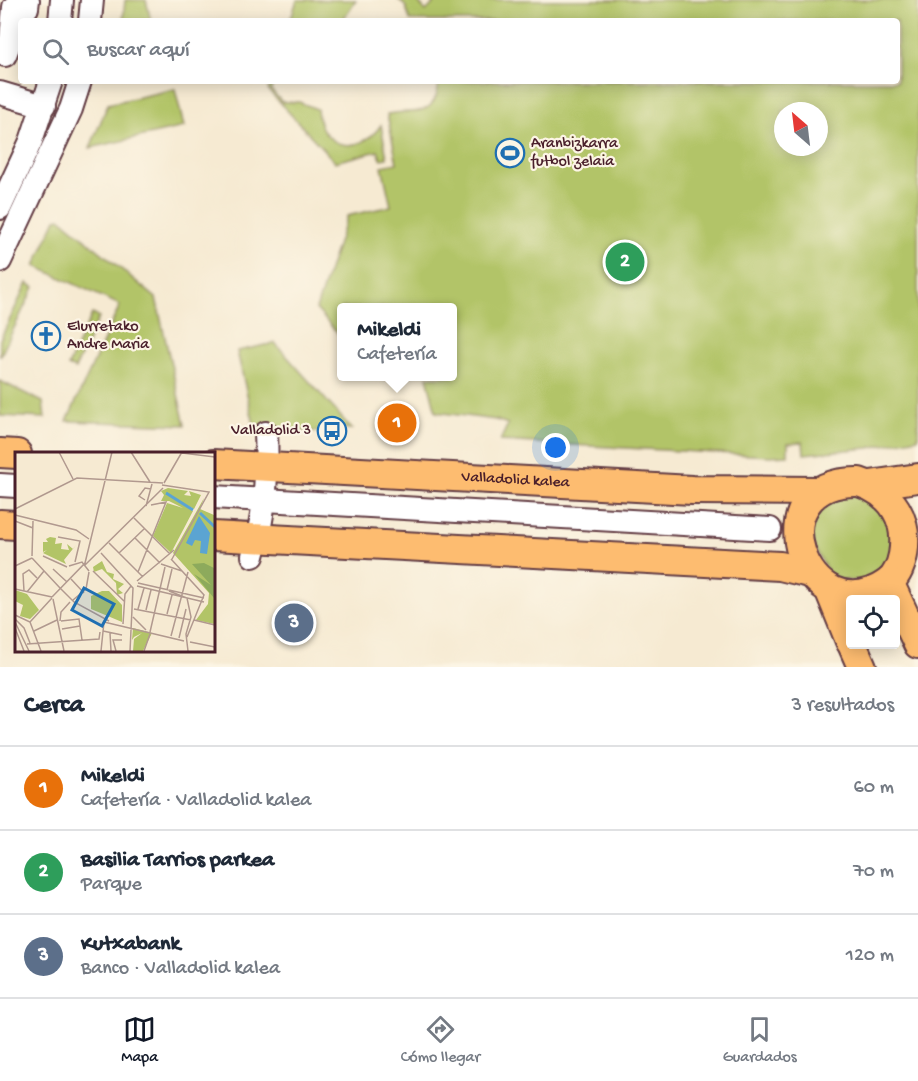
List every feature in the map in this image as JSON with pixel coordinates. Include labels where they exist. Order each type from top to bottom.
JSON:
[{"type":"main road","points":[[0,453],[15,454]]},
{"type":"main road","name":"Valladolid kalea","points":[[214,465],[692,490],[819,491]]},
{"type":"main road","points":[[846,633],[799,540],[798,521],[808,501],[819,491],[837,483],[870,485],[918,478]]},
{"type":"main road","points":[[214,536],[255,547],[761,565],[819,581],[843,595],[855,594],[890,582],[911,534],[904,526],[892,502],[870,485]]},
{"type":"main road","points":[[0,524],[15,525]]},
{"type":"main road","points":[[890,582],[918,644]]},
{"type":"main road","points":[[854,649],[862,667]]},
{"type":"street","points":[[0,53],[5,55],[11,39],[14,8],[27,8],[28,0]]},
{"type":"street","points":[[60,18],[62,0]]},
{"type":"street","points":[[90,18],[92,0]]},
{"type":"street","points":[[0,208],[44,106],[50,84]]},
{"type":"street","points":[[0,261],[71,109],[79,84]]},
{"type":"street","points":[[0,93],[44,106]]},
{"type":"street","points":[[255,547],[266,467],[266,433]]},
{"type":"street","points":[[0,485],[15,486]]},
{"type":"street","name":"Valladolid kalea","points":[[214,497],[770,529]]},
{"type":"green space","points":[[125,0],[146,0],[150,18],[123,18]]},
{"type":"green space","points":[[297,0],[356,0],[344,18],[291,18]]},
{"type":"green space","points":[[399,0],[416,0],[426,11],[437,0],[918,0],[918,438],[869,448],[804,454],[803,442],[788,443],[788,455],[770,456],[500,441],[508,424],[496,420],[436,412],[428,381],[457,381],[457,303],[337,303],[337,333],[316,309],[347,216],[391,206],[382,166],[397,163],[387,114],[414,112],[428,107],[433,102],[438,84],[900,84],[900,18],[409,18],[406,7]]},
{"type":"green space","points":[[270,84],[273,84],[271,90],[282,102],[299,102],[317,109],[325,133],[342,144],[352,145],[362,142],[381,125],[387,158],[381,159],[378,151],[335,162],[268,90]]},
{"type":"green space","points":[[175,89],[184,127],[90,148],[108,104]]},
{"type":"green space","points":[[60,218],[156,298],[185,425],[67,421],[120,305],[35,266],[56,219]]},
{"type":"green space","points":[[27,283],[34,287],[0,357],[0,340]]},
{"type":"green space","points":[[92,314],[99,317],[75,369],[68,366]]},
{"type":"green space","points":[[275,343],[352,429],[324,427],[324,432],[255,429],[237,351]]},
{"type":"green space","points":[[0,381],[43,402],[45,418],[0,416]]},
{"type":"green space","points":[[849,491],[882,508],[894,540],[889,566],[863,582],[832,579],[816,550],[809,528],[818,508]]},
{"type":"place","name":"Aranbizkarra futbol zelaia","points":[[510,153]]},
{"type":"place","name":"Basilia Tarrios parkea","points":[[625,262]]},
{"type":"place","name":"Elurretako Andre Maria","points":[[46,336]]},
{"type":"place","name":"Mikeldi","points":[[397,423]]},
{"type":"place","name":"Valladolid 3","points":[[332,431]]},
{"type":"place","name":"Kutxabank","points":[[294,623]]}]
